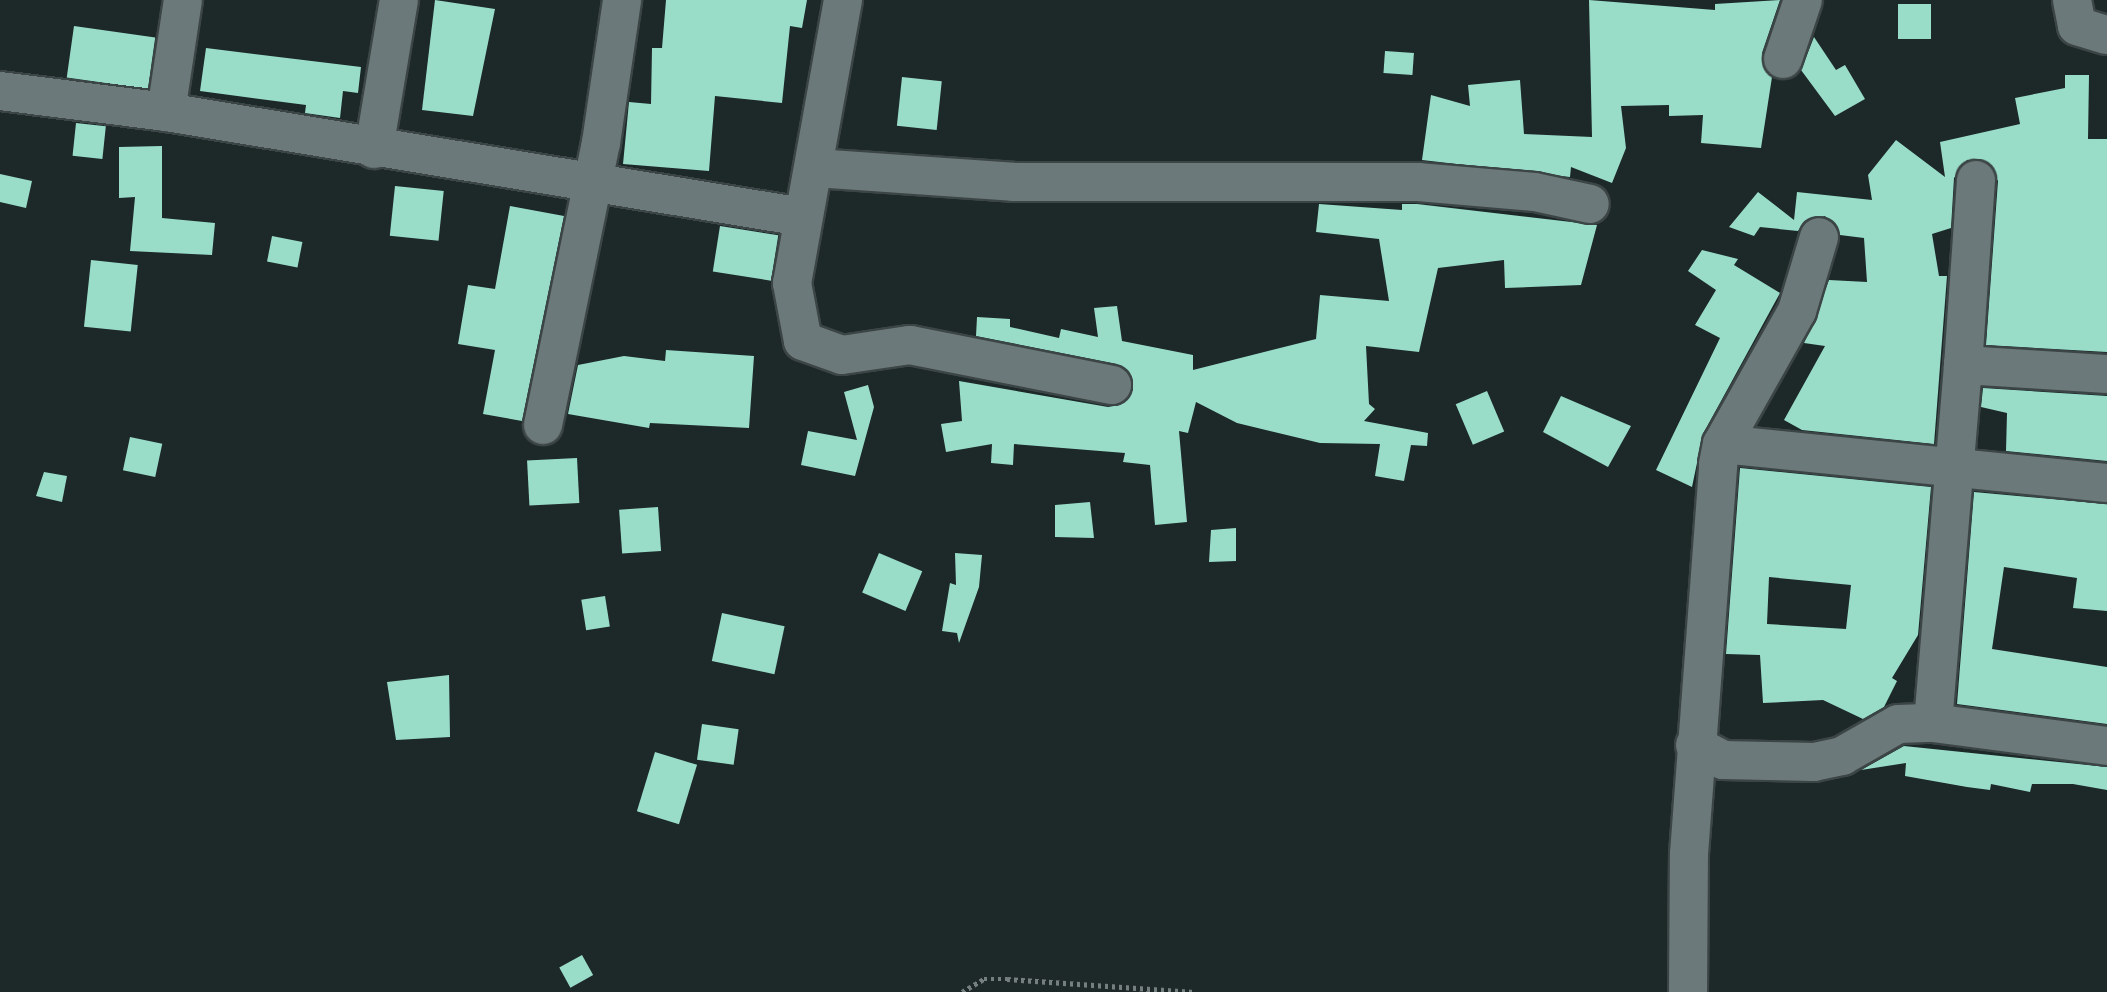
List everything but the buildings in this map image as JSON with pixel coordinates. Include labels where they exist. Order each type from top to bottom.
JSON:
[{"type":"street","points":[[166,112],[183,0]]},
{"type":"street","points":[[374,149],[399,0]]},
{"type":"street","points":[[543,425],[593,182],[622,0]]},
{"type":"street","points":[[843,0],[815,168],[802,217],[792,282],[797,328],[810,349],[842,355],[910,345],[1112,385]]},
{"type":"street","points":[[1783,59],[1803,0]]},
{"type":"street","points":[[2072,0],[2077,26],[2107,35]]},
{"type":"street","points":[[0,91],[166,112],[374,149],[802,217]]},
{"type":"street","points":[[815,168],[1013,182],[1418,182],[1535,192],[1590,204]]},
{"type":"street","points":[[1933,723],[1976,180]]},
{"type":"street","points":[[1688,992],[1695,746],[1722,444],[1797,311],[1819,237]]},
{"type":"street","points":[[1963,365],[2107,374]]},
{"type":"street","points":[[1722,444],[2107,483]]},
{"type":"street","points":[[1695,746],[1723,760],[1814,762],[1842,756],[1898,724],[1933,723],[2107,746]]},
{"type":"path","points":[[962,992],[984,979],[1007,979],[1195,992]]}]
